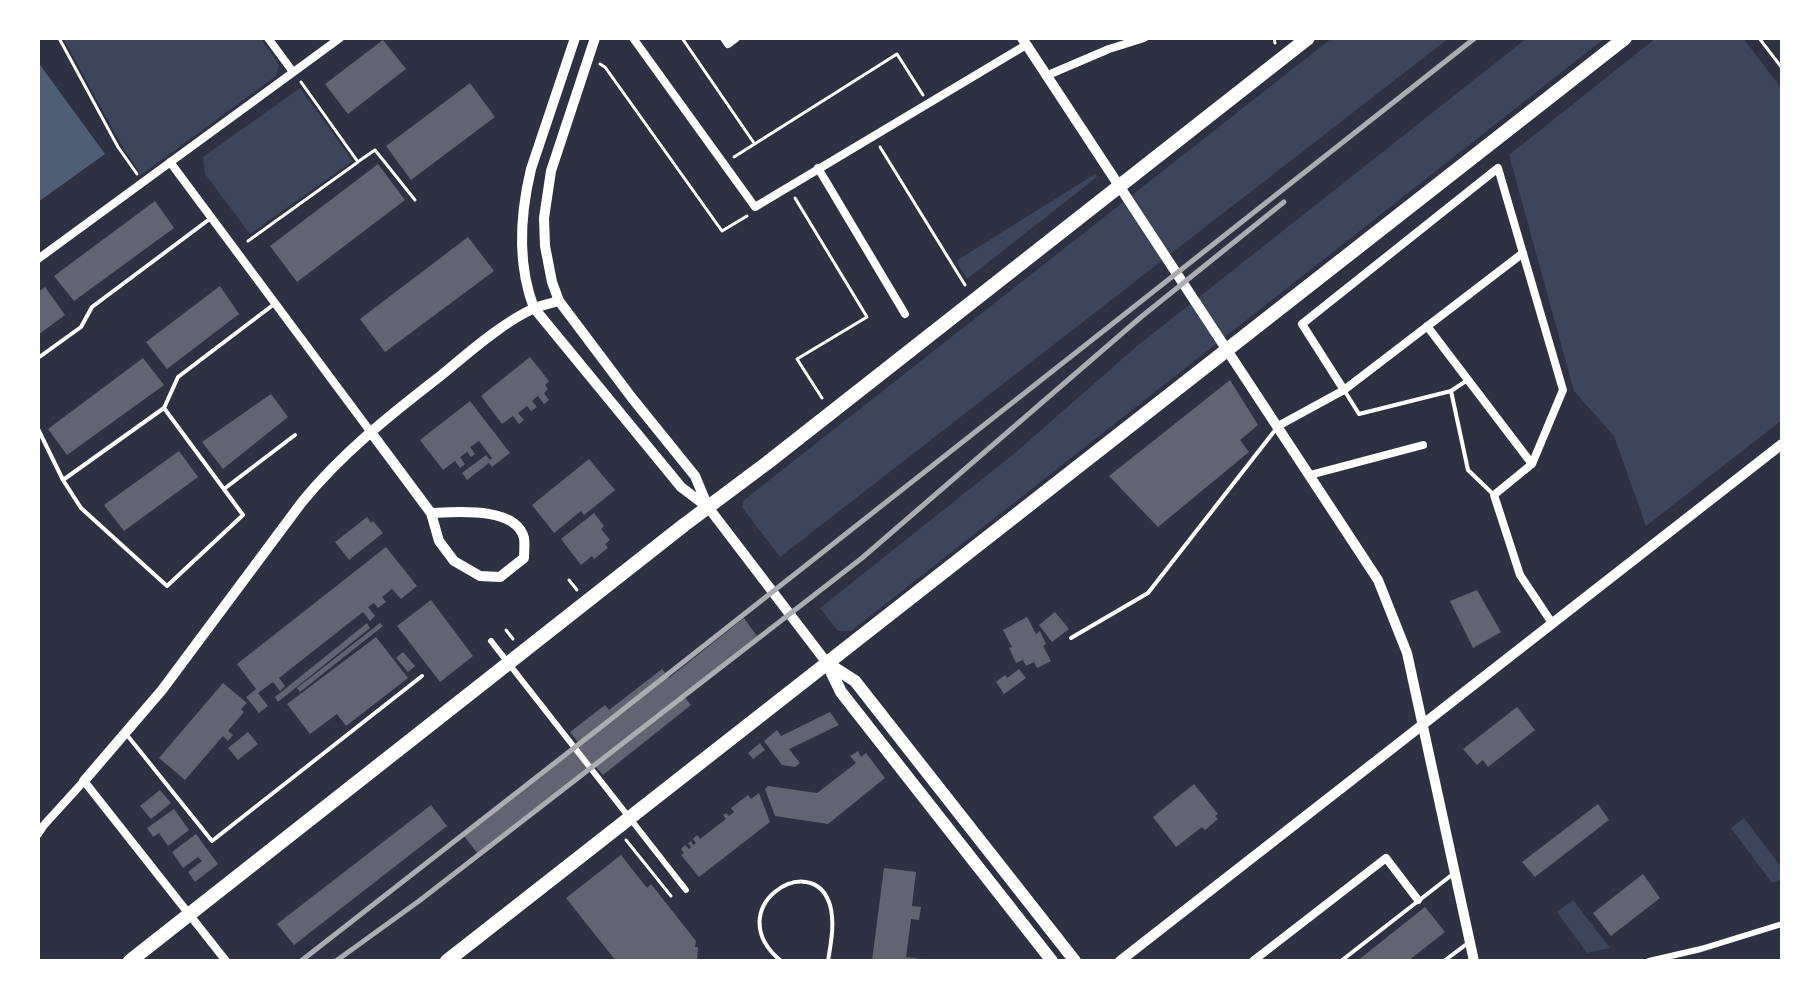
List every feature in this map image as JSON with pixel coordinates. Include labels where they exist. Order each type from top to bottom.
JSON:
[{"type":"highway","points":[[130,961],[712,513],[804,434],[1308,38]]},
{"type":"highway","points":[[447,961],[823,658],[1625,38]]},
{"type":"main road","points":[[823,658],[841,692],[1052,961]]},
{"type":"main road","points":[[823,658],[855,681],[1075,961]]},
{"type":"street","points":[[268,38],[293,72]]},
{"type":"street","points":[[38,259],[340,38]]},
{"type":"street","points":[[575,38],[526,188],[522,217],[523,252],[528,291],[534,308],[681,487],[712,513],[823,658]]},
{"type":"street","points":[[595,38],[547,190],[545,246],[552,282],[559,301],[695,476],[712,513]]},
{"type":"street","points":[[633,38],[755,207],[929,104],[1024,42],[1378,580],[1407,653],[1474,961]]},
{"type":"street","points":[[724,38],[728,44],[736,38]]},
{"type":"street","points":[[1048,75],[1144,38]]},
{"type":"street","points":[[170,162],[431,513],[439,541],[454,561],[480,576],[500,577],[524,558],[524,537],[513,522],[482,512],[431,513]]},
{"type":"street","points":[[818,168],[905,314]]},
{"type":"street","points":[[1344,390],[1302,324],[1498,168],[1563,390],[1532,464],[1494,495],[1520,575],[1552,623]]},
{"type":"street","points":[[1278,426],[1344,390],[1523,253]]},
{"type":"street","points":[[38,834],[179,668],[322,477],[370,431],[499,330],[534,308],[559,301]]},
{"type":"street","points":[[1427,326],[1532,464]]},
{"type":"street","points":[[1120,961],[1782,444]]},
{"type":"street","points":[[1310,475],[1423,445]]},
{"type":"street","points":[[491,641],[686,890]]},
{"type":"street","points":[[84,781],[226,961]]},
{"type":"street","points":[[1253,961],[1386,858],[1418,900]]},
{"type":"street","points":[[1649,961],[1782,924]]},
{"type":"lane","points":[[38,358],[81,327],[92,307],[211,218]]},
{"type":"lane","points":[[63,480],[164,408],[178,377],[275,303]]},
{"type":"lane","points":[[1344,390],[1359,414],[1451,391],[1469,379]]},
{"type":"lane","points":[[1451,391],[1468,470],[1494,495]]},
{"type":"lane","points":[[38,429],[63,480],[81,508],[167,586],[243,515],[164,408]]},
{"type":"lane","points":[[1071,638],[1148,593],[1278,426]]},
{"type":"lane","points":[[224,489],[295,435]]},
{"type":"lane","points":[[126,733],[212,841],[422,676]]},
{"type":"lane","points":[[1341,961],[1455,872]]},
{"type":"lane","points":[[781,961],[767,949],[759,920],[763,906],[773,892],[800,880],[824,892],[830,906],[833,925],[828,961]]},
{"type":"lane","points":[[1444,961],[1470,941]]},
{"type":"path","points":[[59,38],[118,147],[137,174]]},
{"type":"path","points":[[682,38],[754,143]]},
{"type":"path","points":[[1759,38],[1782,68]]},
{"type":"path","points":[[724,164],[897,54],[929,104]]},
{"type":"path","points":[[600,64],[722,231],[747,216],[755,207]]},
{"type":"path","points":[[301,82],[358,162]]},
{"type":"path","points":[[873,137],[965,285]]},
{"type":"path","points":[[248,241],[375,150],[415,200]]},
{"type":"path","points":[[788,186],[867,317],[797,359],[822,398]]},
{"type":"path","points":[[569,580],[577,590]]},
{"type":"path","points":[[506,630],[513,639]]},
{"type":"path","points":[[625,839],[671,896]]},
{"type":"shaded area","points":[[63,38],[260,38],[279,64],[276,76],[141,175]]},
{"type":"shaded area","points":[[1332,38],[1449,38],[780,557],[742,507],[744,500]]},
{"type":"shaded area","points":[[1527,38],[1605,38],[851,631],[838,631],[820,608],[1015,453],[1137,346]]},
{"type":"shaded area","points":[[1656,38],[1743,38],[1782,89],[1782,420],[1646,526],[1614,436],[1574,391],[1509,155]]},
{"type":"shaded area","points":[[38,62],[105,154],[38,202]]},
{"type":"shaded area","points":[[300,88],[353,161],[250,234],[205,174],[203,157]]},
{"type":"shaded area","points":[[1095,174],[1097,177],[967,279],[956,261]]},
{"type":"shaded area","points":[[1744,818],[1782,868],[1782,879],[1772,883],[1731,828]]},
{"type":"shaded area","points":[[1573,900],[1610,948],[1587,953],[1557,912]]},
{"type":"building","points":[[383,40],[406,69],[348,114],[325,84]]},
{"type":"building","points":[[470,83],[495,117],[411,180],[386,146]]},
{"type":"building","points":[[378,164],[405,200],[297,282],[270,246]]},
{"type":"building","points":[[155,201],[174,228],[74,301],[54,276]]},
{"type":"building","points":[[468,237],[494,271],[385,352],[360,319]]},
{"type":"building","points":[[220,286],[239,314],[167,369],[146,342]]},
{"type":"building","points":[[45,287],[65,315],[38,335],[38,292]]},
{"type":"building","points":[[530,357],[549,381],[544,393],[549,400],[544,404],[538,396],[532,401],[537,407],[531,411],[527,406],[518,413],[524,420],[519,424],[513,416],[502,424],[481,396]]},
{"type":"building","points":[[143,358],[164,385],[67,455],[48,429]]},
{"type":"building","points":[[1230,380],[1258,425],[1240,440],[1249,452],[1158,527],[1109,476]]},
{"type":"building","points":[[271,394],[288,417],[223,469],[202,442]]},
{"type":"building","points":[[470,401],[510,453],[492,467],[489,463],[467,480],[462,473],[486,455],[490,460],[492,458],[479,441],[470,447],[475,454],[471,457],[467,452],[460,457],[465,464],[460,468],[455,461],[443,470],[420,440]]},
{"type":"building","points":[[179,451],[198,477],[124,531],[104,505]]},
{"type":"building","points":[[589,459],[615,490],[584,515],[581,511],[554,533],[532,505]]},
{"type":"building","points":[[594,513],[610,540],[605,544],[608,548],[581,565],[561,539]]},
{"type":"building","points":[[367,517],[383,533],[349,560],[335,542]]},
{"type":"building","points":[[386,547],[417,586],[401,599],[392,589],[382,597],[386,602],[378,608],[374,603],[368,607],[375,616],[370,621],[363,612],[279,678],[285,686],[280,691],[273,682],[258,693],[268,706],[259,713],[246,697],[256,689],[237,664]]},
{"type":"building","points":[[1477,590],[1501,632],[1473,648],[1450,601]]},
{"type":"building","points":[[431,600],[473,656],[440,682],[397,626]]},
{"type":"building","points":[[1055,612],[1069,629],[1052,642],[1039,625]]},
{"type":"building","points":[[1027,617],[1036,634],[1040,631],[1051,661],[1037,668],[1034,662],[1026,666],[1023,660],[1016,663],[1003,630]]},
{"type":"building","points":[[744,618],[757,636],[683,695],[691,705],[603,775],[595,766],[478,854],[464,836],[580,745],[570,732],[605,705],[609,710],[662,669],[669,678]]},
{"type":"building","points":[[367,623],[370,628],[278,702],[275,697]]},
{"type":"building","points":[[380,623],[383,626],[300,692],[297,688]]},
{"type":"building","points":[[376,637],[408,678],[346,726],[337,714],[310,734],[287,704]]},
{"type":"building","points":[[403,652],[415,666],[408,672],[396,658]]},
{"type":"building","points":[[1019,669],[1026,678],[1004,694],[996,682]]},
{"type":"building","points":[[223,683],[247,703],[241,709],[244,712],[228,731],[233,735],[228,741],[223,736],[185,780],[159,758]]},
{"type":"building","points":[[1517,707],[1535,730],[1488,767],[1483,760],[1477,765],[1463,749]]},
{"type":"building","points":[[830,712],[839,725],[789,749],[800,763],[795,767],[782,765],[764,741],[777,730],[781,736]]},
{"type":"building","points":[[248,732],[258,744],[238,760],[228,748]]},
{"type":"building","points":[[760,743],[765,750],[753,759],[748,753]]},
{"type":"building","points":[[858,751],[861,757],[866,753],[885,778],[828,824],[775,816],[765,789],[768,786],[817,793],[856,763],[850,756]]},
{"type":"building","points":[[1194,784],[1218,814],[1215,816],[1218,819],[1176,847],[1153,817]]},
{"type":"building","points":[[160,790],[171,803],[151,819],[140,806]]},
{"type":"building","points":[[759,793],[770,822],[699,877],[681,855],[684,853],[681,849],[685,845],[689,849],[688,843],[691,841],[693,845],[697,835],[700,839],[726,819],[723,815],[726,813],[729,816],[734,812],[731,808],[748,795],[751,799]]},
{"type":"building","points":[[1598,804],[1609,820],[1535,877],[1522,862]]},
{"type":"building","points":[[431,805],[447,826],[294,945],[277,924]]},
{"type":"building","points":[[174,809],[189,830],[168,846],[159,833],[153,837],[147,828]]},
{"type":"building","points":[[196,834],[218,864],[195,882],[188,872],[202,861],[198,857],[183,868],[172,852]]},
{"type":"building","points":[[621,855],[647,888],[651,884],[696,941],[697,961],[616,961],[566,898]]},
{"type":"building","points":[[884,868],[916,872],[912,906],[921,907],[919,920],[911,919],[906,957],[922,961],[872,961]]},
{"type":"building","points":[[1643,874],[1660,898],[1611,936],[1593,913]]},
{"type":"building","points":[[1425,907],[1445,932],[1408,961],[1357,961]]},
{"type":"railway","points":[[301,961],[1475,38]]},
{"type":"railway","points":[[336,961],[419,901],[862,558],[1141,317],[1284,202]]}]
